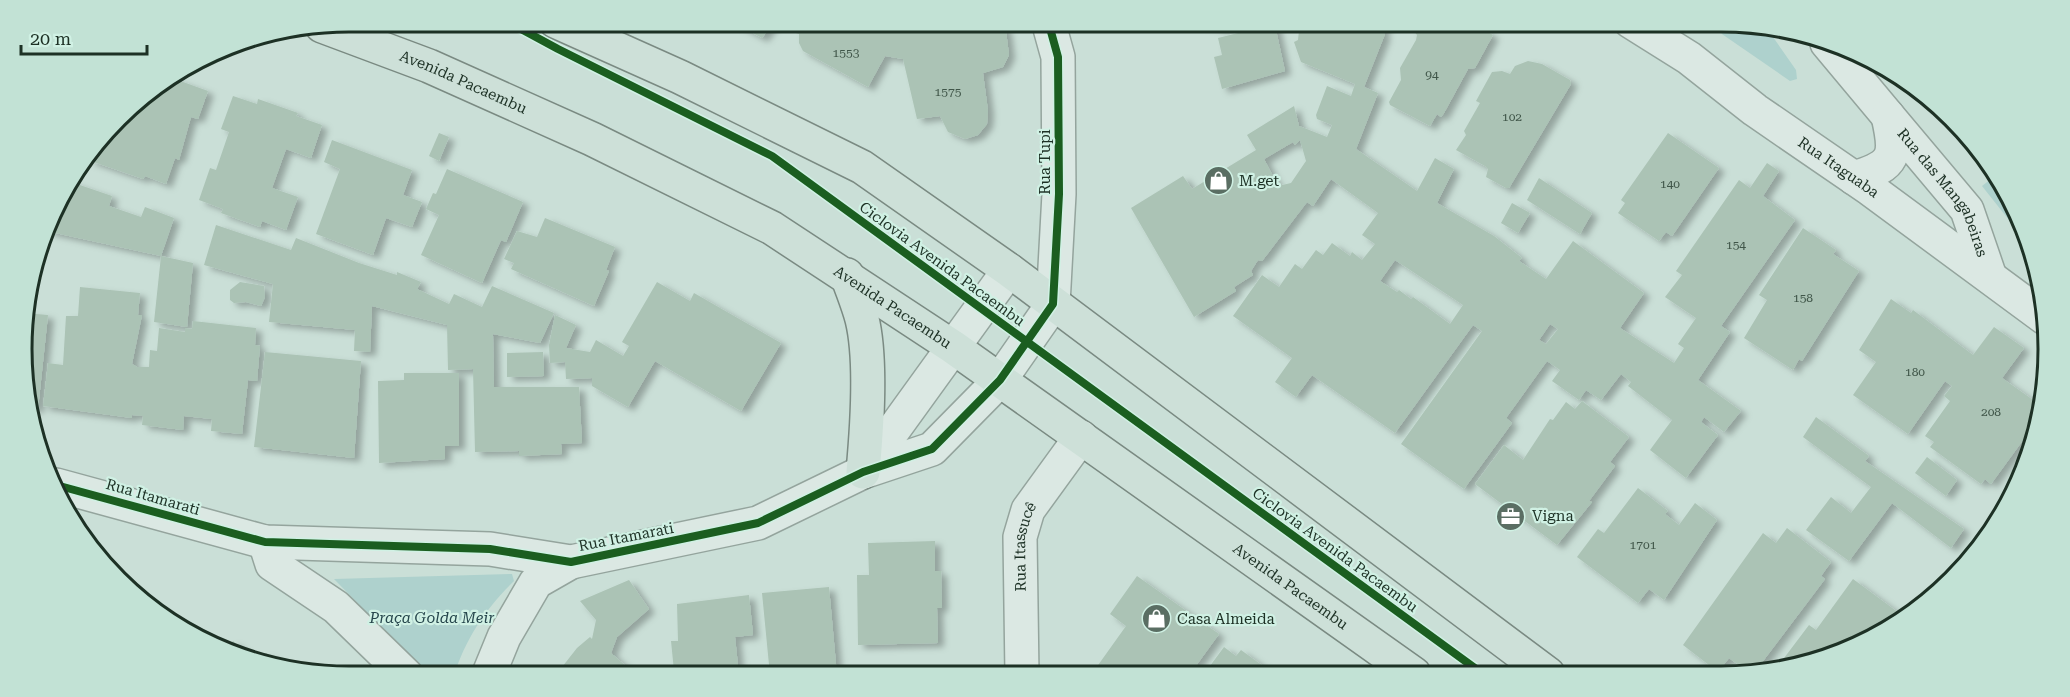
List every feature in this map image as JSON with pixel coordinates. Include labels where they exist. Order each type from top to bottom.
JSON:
[{"type":"main road","name":"Avenida Pacaembu","points":[[338,32],[429,66],[592,140],[772,228],[847,275],[953,347],[1403,666]]},
{"type":"main road","points":[[579,32],[690,82],[862,167],[1009,270],[1537,666]]},
{"type":"main road","points":[[847,275],[862,321],[865,352],[867,424],[864,472]]},
{"type":"street","name":"Rua Tupi","points":[[1051,32],[1058,57],[1059,194],[1053,304]]},
{"type":"street","name":"Rua Itaguaba","points":[[1648,32],[1689,58],[1755,110],[1989,274],[2036,311]]},
{"type":"street","name":"Rua das Mangabeiras","points":[[1836,53],[1967,210],[1989,274]]},
{"type":"street","name":"Rua das Mangabeiras","points":[[1854,178],[1876,171],[1891,158],[1894,144],[1888,116]]},
{"type":"street","name":"Rua Itamarati","points":[[864,472],[1009,270]]},
{"type":"street","name":"Rua Itamarati","points":[[63,487],[265,543],[490,549],[571,562],[758,523],[864,472],[932,449],[1000,380],[1053,304]]},
{"type":"street","name":"Rua Itassucê","points":[[1022,666],[1020,537],[1028,510],[1081,437]]},
{"type":"street","points":[[265,543],[272,564],[336,607],[397,666]]},
{"type":"street","points":[[492,666],[504,637],[536,582],[571,562]]},
{"type":"green space","points":[[1719,32],[1772,36],[1796,70],[1797,79],[1790,81]]},
{"type":"green space","points":[[1990,180],[2013,226],[1982,186]]},
{"type":"green space","name":"Praça Golda Meir","points":[[512,574],[514,581],[478,624],[458,666],[419,666],[334,579]]},
{"type":"building","points":[[751,32],[767,32],[762,38]]},
{"type":"building","points":[[1006,32],[1009,55],[1003,67],[983,73],[988,111],[987,124],[978,135],[965,139],[948,132],[940,116],[917,119],[903,59],[885,56],[868,87],[803,51],[799,43],[799,34],[796,33]]},
{"type":"building","points":[[1242,32],[1276,32],[1285,71],[1222,89],[1214,57],[1222,55],[1218,38]]},
{"type":"building","points":[[1299,32],[1382,32],[1385,34],[1364,87],[1378,93],[1356,149],[1417,191],[1435,158],[1454,169],[1437,203],[1494,236],[1522,258],[1519,261],[1546,279],[1573,241],[1644,293],[1620,328],[1674,363],[1684,348],[1678,344],[1696,318],[1665,297],[1682,275],[1676,271],[1739,180],[1750,188],[1767,163],[1779,171],[1763,196],[1795,220],[1721,326],[1730,332],[1698,380],[1741,411],[1724,432],[1704,417],[1701,422],[1718,435],[1686,478],[1650,450],[1672,420],[1628,386],[1631,382],[1621,374],[1601,400],[1586,390],[1579,400],[1552,381],[1560,370],[1547,361],[1506,418],[1512,423],[1464,489],[1401,444],[1482,331],[1473,325],[1395,433],[1312,375],[1296,397],[1275,382],[1292,358],[1233,316],[1262,275],[1279,287],[1295,264],[1302,269],[1316,250],[1323,255],[1332,243],[1350,256],[1352,252],[1362,260],[1375,244],[1362,235],[1378,213],[1331,179],[1313,206],[1307,202],[1262,261],[1258,260],[1251,271],[1253,275],[1234,287],[1236,291],[1194,317],[1131,208],[1183,176],[1192,189],[1256,150],[1247,135],[1294,106],[1299,126],[1327,137],[1332,125],[1317,119],[1316,115],[1327,86],[1351,96],[1355,84],[1301,62],[1294,42],[1298,40]],"holes":[[[1300,140],[1306,161],[1291,183],[1278,186],[1264,159],[1293,142],[1295,145]],[[1395,260],[1463,305],[1450,324],[1413,297],[1411,299],[1380,281]],[[1550,324],[1558,329],[1546,344],[1539,340]]]},
{"type":"building","points":[[1415,32],[1488,32],[1493,35],[1475,68],[1468,69],[1444,113],[1441,117],[1437,114],[1430,126],[1390,105],[1389,102],[1401,80],[1400,68],[1417,35]]},
{"type":"building","points":[[1528,61],[1542,64],[1570,80],[1571,84],[1509,188],[1506,188],[1486,177],[1488,169],[1485,166],[1456,150],[1466,135],[1464,131],[1480,103],[1476,101],[1492,72],[1502,71],[1510,74],[1515,66]]},
{"type":"building","points":[[179,81],[208,91],[198,119],[191,117],[179,160],[175,158],[166,184],[145,176],[143,179],[93,162],[124,124],[172,85]]},
{"type":"building","points":[[233,96],[257,104],[258,99],[298,113],[296,116],[322,125],[311,158],[286,149],[272,188],[298,197],[286,230],[262,221],[260,227],[221,213],[223,209],[199,200],[210,168],[216,170],[229,132],[221,129]]},
{"type":"building","points":[[439,133],[449,137],[439,161],[429,156]]},
{"type":"building","points":[[1668,133],[1719,168],[1672,236],[1666,232],[1659,241],[1618,213],[1625,203],[1621,200]]},
{"type":"building","points":[[332,140],[412,170],[403,195],[422,202],[412,227],[386,218],[373,255],[316,234],[340,169],[324,162]]},
{"type":"building","points":[[447,169],[523,202],[506,242],[501,240],[482,283],[421,255],[439,215],[426,209],[433,193],[436,194]]},
{"type":"building","points":[[1539,178],[1592,213],[1580,234],[1527,200]]},
{"type":"building","points":[[78,184],[112,196],[109,206],[141,217],[145,207],[174,218],[161,256],[54,233]]},
{"type":"building","points":[[1512,203],[1530,213],[1518,233],[1501,223]]},
{"type":"building","points":[[545,218],[615,247],[606,270],[609,271],[594,306],[511,269],[514,263],[504,259],[517,231],[537,237]]},
{"type":"building","points":[[216,225],[291,250],[296,238],[359,263],[397,275],[397,272],[421,282],[417,289],[449,304],[454,294],[482,307],[492,286],[554,313],[540,343],[493,334],[494,387],[579,387],[582,443],[561,444],[562,454],[519,456],[519,451],[475,452],[473,369],[448,370],[447,325],[372,306],[370,352],[354,351],[355,330],[269,322],[273,284],[204,265]]},
{"type":"building","points":[[1803,228],[1836,250],[1833,254],[1859,271],[1802,361],[1799,359],[1793,370],[1744,338],[1767,300],[1759,295]]},
{"type":"building","points":[[161,256],[193,263],[187,327],[154,322]]},
{"type":"building","points":[[240,282],[264,286],[265,297],[261,306],[246,302],[234,303],[230,300],[230,290]]},
{"type":"building","points":[[657,282],[690,301],[694,293],[781,343],[741,411],[655,361],[628,407],[592,386],[592,378],[566,379],[565,362],[550,363],[549,345],[555,315],[576,325],[566,348],[590,352],[596,340],[623,356],[629,346],[622,342]]},
{"type":"building","points":[[80,287],[140,293],[138,315],[142,315],[132,364],[137,367],[149,367],[150,350],[157,351],[159,328],[185,332],[185,328],[192,329],[193,321],[256,328],[255,345],[260,346],[257,381],[248,380],[242,434],[211,431],[212,419],[184,416],[183,430],[142,425],[143,416],[132,415],[132,418],[43,406],[48,363],[63,365],[66,316],[78,316]]},
{"type":"building","points":[[1891,299],[1911,313],[1913,310],[1973,355],[1994,327],[2024,348],[2002,378],[2034,401],[2028,431],[1991,484],[1985,479],[1981,484],[1930,447],[1934,442],[1925,436],[1950,401],[1944,396],[1952,386],[1945,381],[1908,434],[1853,395],[1876,362],[1859,350]]},
{"type":"building","points":[[33,314],[48,315],[38,409],[32,369]]},
{"type":"building","points":[[265,352],[361,361],[354,458],[254,447]]},
{"type":"building","points":[[543,352],[544,376],[507,377],[507,353]]},
{"type":"building","points":[[404,373],[459,373],[459,446],[445,446],[445,459],[379,463],[378,381],[404,380]]},
{"type":"building","points":[[1582,401],[1629,437],[1610,462],[1615,466],[1589,501],[1592,502],[1557,545],[1475,484],[1504,445],[1523,460],[1550,419],[1553,420],[1566,402],[1575,409]]},
{"type":"building","points":[[1816,417],[1869,456],[1865,461],[1964,529],[1951,548],[1892,503],[1849,561],[1806,530],[1831,497],[1851,513],[1871,487],[1803,437]]},
{"type":"building","points":[[1927,457],[1957,480],[1946,496],[1915,473]]},
{"type":"building","points":[[1638,488],[1668,511],[1665,514],[1679,525],[1695,503],[1717,520],[1664,600],[1649,589],[1638,603],[1577,557],[1598,529],[1604,533]]},
{"type":"building","points":[[1787,528],[1831,562],[1821,576],[1825,579],[1761,663],[1739,665],[1729,658],[1723,666],[1710,666],[1683,645],[1763,533],[1776,543]]},
{"type":"building","points":[[935,541],[935,571],[941,571],[942,608],[937,608],[938,643],[858,645],[857,575],[869,575],[868,543]]},
{"type":"building","points":[[1137,576],[1219,634],[1196,666],[1097,666],[1126,626],[1110,614]]},
{"type":"building","points":[[1853,579],[1898,612],[1843,641],[1804,655],[1783,659],[1809,625],[1816,630]]},
{"type":"building","points":[[629,580],[649,609],[617,637],[611,653],[626,666],[563,666],[577,648],[590,637],[592,639],[596,620],[580,601]]},
{"type":"building","points":[[829,587],[836,666],[769,666],[762,593]]},
{"type":"building","points":[[749,595],[753,635],[735,637],[738,666],[674,666],[671,641],[678,641],[677,604]]},
{"type":"building","points":[[1224,647],[1236,656],[1241,650],[1263,666],[1210,666]]},
{"type":"cycle path","name":"Ciclovia Avenida Pacaembu","points":[[526,32],[772,156],[1472,666]]},
{"type":"cycle path","points":[[63,487],[265,542],[490,549],[571,562],[758,523],[863,472],[932,449],[1000,380],[1053,304],[1059,194],[1058,57],[1051,32]]},
{"type":"place","name":"M.get","points":[[1218,181]]},
{"type":"place","name":"Vigna","points":[[1511,516]]},
{"type":"place","name":"Casa Almeida","points":[[1156,619]]}]
